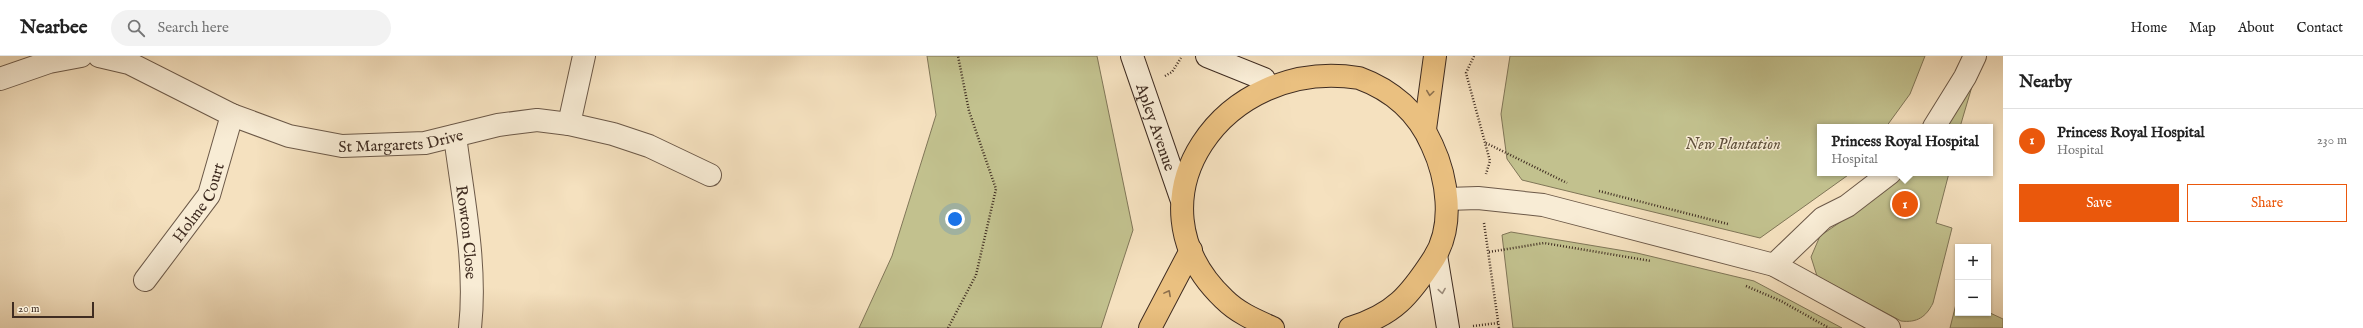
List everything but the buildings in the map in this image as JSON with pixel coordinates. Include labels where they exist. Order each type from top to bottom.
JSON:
[{"type":"main road","points":[[1307,69],[1334,56]]},
{"type":"main road","points":[[1425,129],[1435,56]]},
{"type":"main road","points":[[1273,328],[1249,318],[1224,300],[1205,277],[1191,250],[1183,225],[1181,198],[1188,161],[1205,126],[1231,98],[1264,79],[1285,72],[1307,69],[1341,72],[1374,83],[1403,103],[1425,129],[1441,163],[1447,199],[1444,228],[1436,255],[1410,294],[1373,321],[1350,328]]},
{"type":"main road","points":[[1150,328],[1191,250]]},
{"type":"street","points":[[0,79],[49,62],[81,56]]},
{"type":"street","name":"St Margarets Drive","points":[[99,56],[129,63],[232,115],[289,136],[342,146],[425,143],[498,125],[529,121],[569,124],[612,134],[649,146],[710,175]]},
{"type":"street","points":[[569,124],[584,56]]},
{"type":"street","name":"Apley Avenue","points":[[1132,56],[1181,198]]},
{"type":"street","points":[[1207,56],[1264,79]]},
{"type":"street","points":[[1936,124],[1965,77],[1975,56]]},
{"type":"street","name":"Holme Court","points":[[145,280],[209,195],[232,115]]},
{"type":"street","name":"Rowton Close","points":[[455,136],[469,253],[473,301],[470,328]]},
{"type":"street","points":[[1774,264],[1823,218],[1847,206],[1886,176]]},
{"type":"street","points":[[1447,199],[1478,198],[1543,205],[1774,264],[1889,328]]},
{"type":"street","points":[[1436,255],[1456,328]]},
{"type":"path","points":[[948,328],[976,275],[996,189],[969,111],[958,56]]},
{"type":"path","points":[[1474,56],[1466,73],[1490,161]]},
{"type":"path","points":[[1485,143],[1570,184]]},
{"type":"path","points":[[1591,189],[1728,224]]},
{"type":"path","points":[[1487,238],[1499,328]]},
{"type":"path","points":[[1489,252],[1544,243],[1652,261]]},
{"type":"path","points":[[1741,283],[1780,301],[1829,328]]},
{"type":"path","points":[[1456,328],[1498,323]]},
{"type":"green space","points":[[927,56],[1097,56],[1133,230],[1101,328],[859,328],[892,256],[936,115]]},
{"type":"green space","name":"New Plantation","points":[[1510,56],[1925,56],[1910,94],[1888,124],[1817,124],[1817,176],[1847,176],[1760,238],[1522,180],[1507,159],[1501,114]]},
{"type":"green space","points":[[1981,56],[1961,124],[1944,124]]},
{"type":"green space","points":[[1902,176],[1948,176],[1936,223],[1952,228],[1933,303],[1924,315],[1912,321],[1901,321],[1817,276],[1811,257],[1820,236],[1884,192]]},
{"type":"green space","points":[[1511,232],[1637,253],[1754,281],[1842,328],[1513,328],[1502,235]]},
{"type":"green space","points":[[1955,308],[1955,316],[1991,316],[1991,313],[2003,319],[2003,328],[1950,328]]},
{"type":"place","name":"Princess Royal Hospital","points":[[1905,204]]}]
